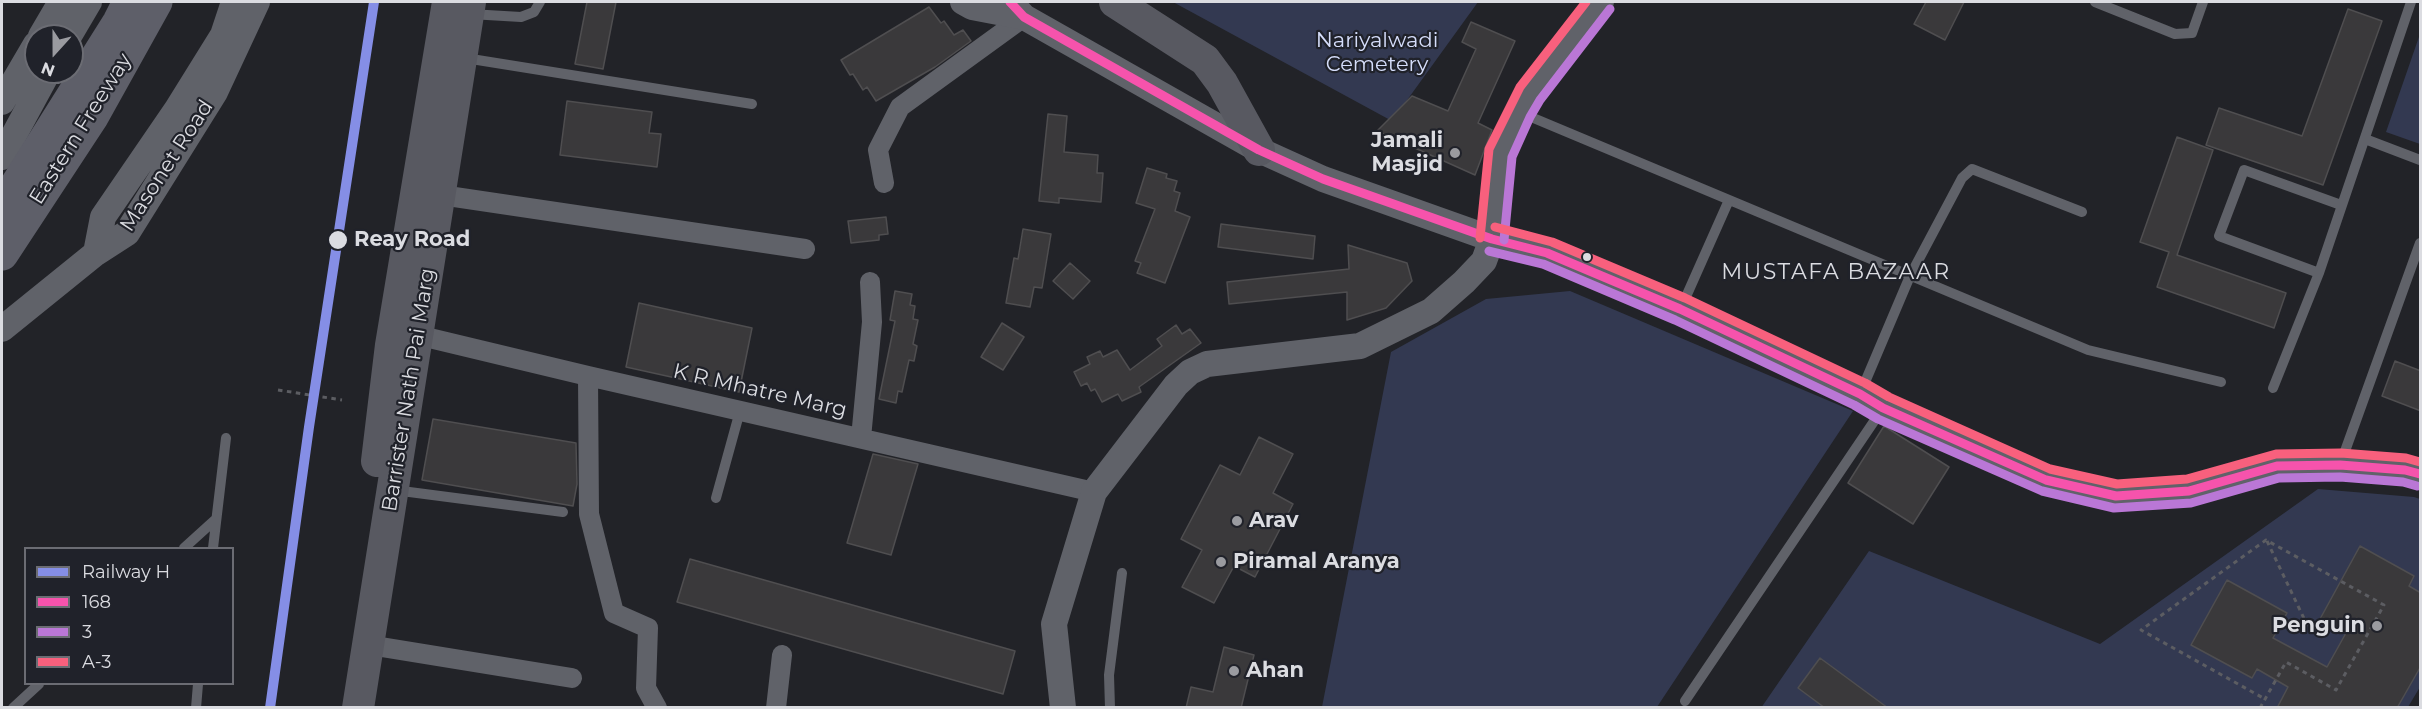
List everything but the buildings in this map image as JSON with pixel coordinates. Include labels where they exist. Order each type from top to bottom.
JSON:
[{"type":"highway","name":"Eastern Freeway","points":[[2,208],[129,2]]},
{"type":"highway","name":"Eastern Freeway","points":[[2,254],[92,117],[156,2]]},
{"type":"main road","points":[[1115,2],[1205,60],[1222,83],[1259,150]]},
{"type":"main road","name":"Barrister Nath Pai Marg","points":[[339,708],[374,488],[391,345],[451,56],[458,7]]},
{"type":"main road","name":"Barrister Nath Pai Marg","points":[[358,708],[441,195],[451,56]]},
{"type":"street","points":[[48,24],[61,2]]},
{"type":"street","points":[[76,24],[88,2]]},
{"type":"street","name":"Masonet Road","points":[[96,253],[104,217],[177,109],[223,35],[234,2]]},
{"type":"street","name":"Masonet Road","points":[[96,253],[127,233],[215,92],[257,2]]},
{"type":"street","points":[[1063,708],[1054,624],[1094,492],[1176,385],[1190,372],[1207,364],[1360,346],[1431,311],[1484,261],[1492,239],[1500,154],[1530,93],[1601,2]]},
{"type":"street","points":[[968,4],[1017,9],[1259,150],[1323,179],[1492,239],[1547,253],[1680,309],[1860,394],[1883,408],[2046,480],[2116,496],[2189,491],[2277,466],[2340,465],[2405,470],[2421,474]]},
{"type":"street","points":[[884,183],[878,150],[900,107],[1017,9]]},
{"type":"street","points":[[2,156],[21,88]]},
{"type":"street","points":[[441,195],[806,249]]},
{"type":"street","points":[[2,329],[96,253]]},
{"type":"street","points":[[861,438],[872,322],[870,282]]},
{"type":"street","name":"K R Mhatre Marg","points":[[417,335],[1094,492]]},
{"type":"street","points":[[588,376],[589,514],[614,613],[648,628],[646,688],[657,708]]},
{"type":"street","points":[[369,645],[572,678]]},
{"type":"street","points":[[776,708],[782,655]]},
{"type":"lane","points":[[458,7],[521,17],[534,12],[540,2]]},
{"type":"lane","points":[[2095,2],[2175,34],[2192,33],[2203,2]]},
{"type":"lane","points":[[2273,388],[2319,273],[2411,2]]},
{"type":"lane","points":[[451,56],[752,104]]},
{"type":"lane","points":[[1519,112],[2088,350],[2221,382]]},
{"type":"lane","points":[[2364,139],[2421,160]]},
{"type":"lane","points":[[1860,394],[1910,276],[1962,178],[1972,169],[2082,212]]},
{"type":"lane","points":[[2319,273],[2219,236],[2244,170],[2341,205]]},
{"type":"lane","points":[[1680,309],[1728,200]]},
{"type":"lane","points":[[2340,465],[2421,243]]},
{"type":"lane","points":[[1685,701],[1883,408]]},
{"type":"lane","points":[[716,498],[740,411]]},
{"type":"lane","points":[[213,547],[226,438]]},
{"type":"lane","points":[[394,490],[563,512]]},
{"type":"lane","points":[[186,547],[216,519]]},
{"type":"lane","points":[[1110,708],[1109,675],[1122,573]]},
{"type":"lane","points":[[13,708],[38,685]]},
{"type":"lane","points":[[195,706],[198,685]]},
{"type":"path","points":[[278,390],[342,400]]},
{"type":"path","points":[[2266,540],[2310,631]]},
{"type":"path","points":[[2260,708],[2286,662],[2336,690],[2384,604],[2266,540]]},
{"type":"path","points":[[2265,699],[2141,630],[2266,540]]},
{"type":"green space","name":"Nariyalwadi Cemetery","points":[[1173,2],[1478,2],[1392,121]]},
{"type":"green space","points":[[2420,34],[2420,144],[2386,132]]},
{"type":"green space","points":[[1570,291],[1853,411],[1657,707],[1322,707],[1391,352],[1486,299]]},
{"type":"green space","points":[[2318,489],[2420,499],[2420,687],[2408,707],[1761,708],[1869,551],[2100,644]]},
{"type":"rail line","name":"H","points":[[270,708],[309,427],[374,2]]},
{"type":"transit line","name":"168","points":[[1010,2],[1024,17],[1259,150],[1323,179],[1492,239],[1547,253],[1680,309],[1860,394],[1883,408],[2046,480],[2116,496],[2189,491],[2277,466],[2340,465],[2405,470],[2420,474]]},
{"type":"transit line","name":"A-3","points":[[1480,238],[1489,149],[1520,87],[1586,2]]},
{"type":"transit line","name":"3","points":[[1504,240],[1512,157],[1530,117],[1540,100],[1610,9]]},
{"type":"transit line","name":"A-3","points":[[1495,227],[1552,242],[1685,298],[1865,383],[1889,397],[2050,469],[2117,484],[2187,479],[2276,454],[2341,453],[2406,458],[2420,462]]},
{"type":"transit line","name":"3","points":[[1489,251],[1543,264],[1675,320],[1854,405],[1878,419],[2042,491],[2114,508],[2191,503],[2279,478],[2340,477],[2403,482],[2417,486]]},
{"type":"place","name":"Jamali Masjid","points":[[1455,153]]},
{"type":"place","name":"Reay Road","points":[[338,240]]},
{"type":"place","name":"Arav","points":[[1237,521]]},
{"type":"place","name":"Piramal Aranya","points":[[1221,562]]},
{"type":"place","name":"Penguin","points":[[2377,626]]},
{"type":"place","name":"Ahan","points":[[1234,671]]},
{"type":"district","name":"MUSTAFA BAZAAR","points":[[1836,273]]}]
